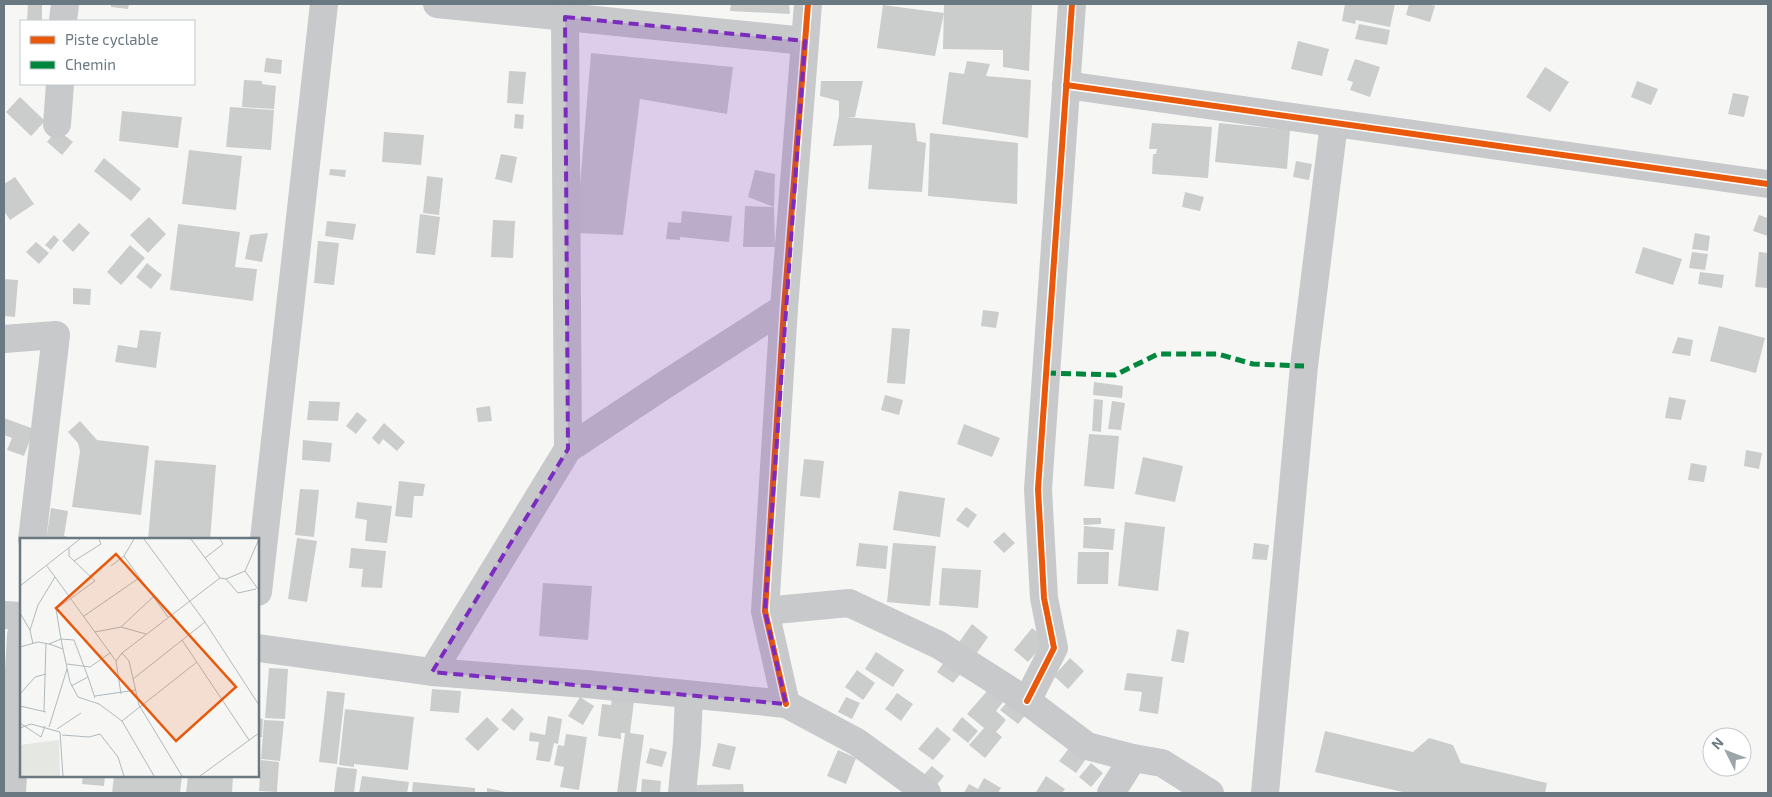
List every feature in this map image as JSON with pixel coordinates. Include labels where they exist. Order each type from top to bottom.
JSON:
[{"type":"street","points":[[64,4],[64,20]]},
{"type":"street","points":[[259,583],[324,4]]},
{"type":"street","points":[[438,4],[805,41]]},
{"type":"street","points":[[786,704],[765,611],[784,308],[808,4]]},
{"type":"street","points":[[1027,701],[1054,648],[1044,598],[1038,489],[1072,4]]},
{"type":"street","points":[[565,17],[568,449]]},
{"type":"street","points":[[57,124],[60,85]]},
{"type":"street","points":[[1066,85],[1768,184]]},
{"type":"street","points":[[1265,793],[1304,366],[1334,123]]},
{"type":"street","points":[[432,672],[568,449],[784,308]]},
{"type":"street","points":[[4,339],[56,334],[32,538]]},
{"type":"street","points":[[765,611],[849,603],[939,645],[1027,701],[1087,746],[1133,758],[1162,763],[1210,793]]},
{"type":"street","points":[[4,615],[20,616]]},
{"type":"street","points":[[259,648],[432,672],[586,684],[689,696],[786,704],[857,742],[927,793]]},
{"type":"street","points":[[12,793],[20,653]]},
{"type":"street","points":[[682,793],[689,696]]},
{"type":"street","points":[[1111,793],[1133,758]]},
{"type":"highlighted area","points":[[565,17],[805,41],[765,611],[786,704],[432,672],[568,449]]},
{"type":"building","points":[[28,4],[42,4],[42,20],[27,20]]},
{"type":"building","points":[[111,4],[129,4],[128,9],[111,7]]},
{"type":"building","points":[[731,4],[789,4],[790,14],[730,11]]},
{"type":"building","points":[[944,4],[1032,4],[1029,71],[1003,67],[1003,50],[943,49]]},
{"type":"building","points":[[1345,4],[1395,4],[1390,27],[1356,20],[1355,24],[1342,21]]},
{"type":"building","points":[[1409,4],[1435,6],[1430,22],[1406,15]]},
{"type":"building","points":[[883,5],[944,13],[935,56],[877,48]]},
{"type":"building","points":[[1359,24],[1390,30],[1387,45],[1355,39]]},
{"type":"building","points":[[1298,41],[1329,49],[1322,76],[1291,69]]},
{"type":"building","points":[[591,53],[733,67],[727,114],[640,99],[623,235],[576,233]]},
{"type":"building","points":[[266,58],[282,60],[281,74],[264,72]]},
{"type":"building","points":[[1355,59],[1380,67],[1370,97],[1350,90],[1353,82],[1347,80]]},
{"type":"building","points":[[967,61],[990,64],[986,76],[1031,80],[1028,138],[942,124],[949,72],[964,74]]},
{"type":"building","points":[[1545,67],[1569,82],[1550,112],[1526,97]]},
{"type":"building","points":[[509,71],[526,72],[523,104],[507,103]]},
{"type":"building","points":[[244,80],[262,81],[262,84],[276,86],[274,109],[242,107]]},
{"type":"building","points":[[821,81],[863,81],[855,117],[846,117],[915,123],[917,141],[926,143],[922,192],[868,189],[872,145],[833,146],[839,116],[839,101],[820,96]]},
{"type":"building","points":[[1637,81],[1658,89],[1651,105],[1631,97]]},
{"type":"building","points":[[1733,93],[1749,96],[1744,117],[1728,114]]},
{"type":"building","points":[[20,97],[45,121],[31,136],[6,112]]},
{"type":"building","points":[[230,107],[274,110],[271,150],[226,147]]},
{"type":"building","points":[[122,111],[182,117],[178,148],[119,141]]},
{"type":"building","points":[[515,114],[524,115],[523,129],[514,128]]},
{"type":"building","points":[[1152,123],[1212,127],[1208,178],[1152,174],[1153,154],[1156,154],[1157,149],[1149,149]]},
{"type":"building","points":[[1219,123],[1290,130],[1287,169],[1215,162]]},
{"type":"building","points":[[57,129],[73,142],[62,155],[47,142]]},
{"type":"building","points":[[384,132],[424,135],[421,165],[382,162]]},
{"type":"building","points":[[930,133],[1018,143],[1017,204],[928,196]]},
{"type":"building","points":[[189,150],[242,156],[236,210],[182,204]]},
{"type":"building","points":[[501,154],[517,157],[512,183],[495,179]]},
{"type":"building","points":[[104,158],[141,189],[131,201],[94,171]]},
{"type":"building","points":[[1296,161],[1312,164],[1309,180],[1293,177]]},
{"type":"building","points":[[330,169],[346,170],[345,177],[329,175]]},
{"type":"building","points":[[755,170],[775,174],[774,207],[748,197]]},
{"type":"building","points":[[427,176],[443,178],[439,215],[423,213]]},
{"type":"building","points":[[15,177],[34,204],[10,220],[4,211],[4,184]]},
{"type":"building","points":[[1185,192],[1204,197],[1200,211],[1182,207]]},
{"type":"building","points":[[745,206],[774,207],[775,247],[743,247]]},
{"type":"building","points":[[682,211],[732,216],[729,242],[680,237],[680,240],[666,239],[668,222],[681,223]]},
{"type":"building","points":[[420,214],[440,217],[435,255],[416,253]]},
{"type":"building","points":[[1759,215],[1768,218],[1768,236],[1753,231]]},
{"type":"building","points":[[149,217],[166,234],[148,253],[130,235]]},
{"type":"building","points":[[493,220],[515,221],[513,258],[491,257]]},
{"type":"building","points":[[327,221],[356,224],[353,240],[325,236]]},
{"type":"building","points":[[79,223],[90,233],[73,252],[62,241]]},
{"type":"building","points":[[178,224],[240,232],[235,267],[257,269],[253,301],[170,290]]},
{"type":"building","points":[[268,233],[262,262],[245,259],[250,235]]},
{"type":"building","points":[[1695,233],[1710,236],[1708,251],[1692,249]]},
{"type":"building","points":[[54,235],[59,240],[51,250],[45,245]]},
{"type":"building","points":[[318,241],[339,243],[334,285],[314,283]]},
{"type":"building","points":[[36,242],[49,253],[39,264],[26,252]]},
{"type":"building","points":[[130,245],[145,258],[121,285],[107,272]]},
{"type":"building","points":[[1643,247],[1682,259],[1673,285],[1635,273]]},
{"type":"building","points":[[1692,252],[1708,254],[1705,270],[1689,268]]},
{"type":"building","points":[[1759,252],[1768,253],[1768,288],[1755,287]]},
{"type":"building","points":[[147,263],[162,275],[151,289],[136,277]]},
{"type":"building","points":[[1700,272],[1724,275],[1722,288],[1698,284]]},
{"type":"building","points":[[4,279],[18,280],[15,317],[4,316]]},
{"type":"building","points":[[73,288],[91,289],[90,305],[73,304]]},
{"type":"building","points":[[983,310],[999,312],[996,328],[981,326]]},
{"type":"building","points":[[1719,326],[1765,338],[1756,373],[1710,361]]},
{"type":"building","points":[[892,328],[910,329],[905,384],[887,383]]},
{"type":"building","points":[[140,330],[161,332],[156,368],[115,362],[118,345],[137,348]]},
{"type":"building","points":[[1678,337],[1693,340],[1690,356],[1672,353]]},
{"type":"building","points":[[1094,382],[1123,386],[1122,398],[1093,395]]},
{"type":"building","points":[[885,395],[903,400],[899,415],[881,410]]},
{"type":"building","points":[[1669,397],[1686,400],[1681,420],[1665,418]]},
{"type":"building","points":[[1094,399],[1103,400],[1101,432],[1092,431]]},
{"type":"building","points":[[309,401],[340,402],[338,421],[307,420]]},
{"type":"building","points":[[1112,401],[1125,403],[1121,430],[1108,429]]},
{"type":"building","points":[[490,406],[492,421],[478,422],[476,408]]},
{"type":"building","points":[[357,412],[367,420],[356,434],[346,426]]},
{"type":"building","points":[[4,418],[34,429],[24,456],[7,450],[12,438],[4,435]]},
{"type":"building","points":[[80,421],[97,440],[149,446],[141,515],[72,507],[80,451],[78,443],[68,432]]},
{"type":"building","points":[[384,423],[405,442],[397,451],[383,439],[379,445],[372,438]]},
{"type":"building","points":[[964,424],[1000,438],[992,457],[957,444]]},
{"type":"building","points":[[1089,434],[1119,436],[1114,489],[1084,486]]},
{"type":"building","points":[[303,440],[332,443],[330,462],[302,460]]},
{"type":"building","points":[[1746,450],[1762,453],[1759,469],[1744,466]]},
{"type":"building","points":[[1143,457],[1183,466],[1175,502],[1135,494]]},
{"type":"building","points":[[804,459],[824,461],[820,498],[800,496]]},
{"type":"building","points":[[155,460],[216,465],[210,538],[148,538]]},
{"type":"building","points":[[1691,463],[1707,466],[1704,482],[1688,480]]},
{"type":"building","points":[[399,481],[425,484],[423,496],[414,496],[412,518],[395,516]]},
{"type":"building","points":[[300,489],[319,490],[314,537],[295,535]]},
{"type":"building","points":[[899,491],[945,498],[940,537],[893,530]]},
{"type":"building","points":[[357,502],[392,506],[387,543],[365,541],[367,520],[355,518]]},
{"type":"building","points":[[966,507],[977,515],[968,528],[956,520]]},
{"type":"building","points":[[51,508],[68,511],[64,536],[72,538],[46,538]]},
{"type":"building","points":[[1083,518],[1101,518],[1101,524],[1084,525]]},
{"type":"building","points":[[1125,522],[1165,527],[1158,591],[1118,586]]},
{"type":"building","points":[[1084,526],[1115,529],[1113,550],[1083,548]]},
{"type":"building","points":[[1004,532],[1015,543],[1004,553],[993,542]]},
{"type":"building","points":[[297,538],[317,541],[307,602],[288,599]]},
{"type":"building","points":[[859,543],[888,546],[886,569],[856,566]]},
{"type":"building","points":[[893,543],[936,546],[930,606],[887,602]]},
{"type":"building","points":[[1254,543],[1269,545],[1267,560],[1252,559]]},
{"type":"building","points":[[351,548],[386,551],[382,588],[361,587],[363,569],[349,568]]},
{"type":"building","points":[[1078,552],[1109,552],[1108,584],[1077,584]]},
{"type":"building","points":[[942,568],[981,570],[978,608],[939,605]]},
{"type":"building","points":[[543,583],[592,586],[588,640],[539,636]]},
{"type":"building","points":[[972,624],[988,637],[972,660],[955,648]]},
{"type":"building","points":[[1032,628],[1047,640],[1028,662],[1014,650]]},
{"type":"building","points":[[1177,629],[1189,632],[1184,663],[1171,661]]},
{"type":"building","points":[[876,652],[904,670],[893,687],[865,669]]},
{"type":"building","points":[[947,658],[963,671],[953,683],[937,672]]},
{"type":"building","points":[[1070,658],[1084,671],[1068,689],[1054,676]]},
{"type":"building","points":[[269,668],[288,669],[285,719],[265,718]]},
{"type":"building","points":[[857,670],[875,683],[863,700],[845,687]]},
{"type":"building","points":[[1127,673],[1163,677],[1158,714],[1139,711],[1142,692],[1124,690]]},
{"type":"building","points":[[432,689],[461,691],[459,713],[430,711]]},
{"type":"building","points":[[988,690],[1003,702],[996,711],[1006,720],[996,732],[1002,737],[985,758],[969,745],[984,728],[967,714]]},
{"type":"building","points":[[327,691],[345,693],[337,764],[319,762]]},
{"type":"building","points":[[897,693],[913,704],[901,721],[885,709]]},
{"type":"building","points":[[580,697],[594,706],[583,725],[568,716]]},
{"type":"building","points":[[846,697],[860,703],[852,719],[838,712]]},
{"type":"building","points":[[612,698],[634,701],[630,733],[644,735],[636,793],[617,793],[625,733],[621,733],[621,739],[598,736],[602,704],[611,705]]},
{"type":"building","points":[[1011,698],[1028,712],[1018,724],[1000,710]]},
{"type":"building","points":[[512,708],[524,719],[514,731],[501,720]]},
{"type":"building","points":[[345,709],[414,717],[408,770],[354,764],[354,767],[339,765]]},
{"type":"building","points":[[548,716],[562,719],[558,744],[554,743],[550,762],[536,760],[539,742],[529,741],[530,732],[545,735]]},
{"type":"building","points":[[487,717],[499,729],[478,751],[465,739]]},
{"type":"building","points":[[962,717],[978,731],[968,743],[952,730]]},
{"type":"building","points":[[259,718],[263,719],[262,737],[259,737]]},
{"type":"building","points":[[264,720],[284,721],[280,761],[261,759]]},
{"type":"building","points":[[937,727],[951,739],[933,760],[918,749]]},
{"type":"building","points":[[1325,731],[1413,752],[1429,738],[1453,745],[1461,763],[1547,783],[1545,793],[1407,793],[1315,772]]},
{"type":"building","points":[[566,734],[587,737],[579,790],[560,787],[564,767],[554,765],[558,745],[564,746]]},
{"type":"building","points":[[718,743],[736,747],[730,770],[712,766]]},
{"type":"building","points":[[1070,747],[1086,759],[1076,773],[1059,761]]},
{"type":"building","points":[[650,748],[667,752],[662,767],[646,763]]},
{"type":"building","points":[[838,750],[856,758],[846,784],[827,776]]},
{"type":"building","points":[[261,760],[279,762],[277,792],[259,791]]},
{"type":"building","points":[[1091,763],[1103,773],[1091,787],[1079,777]]},
{"type":"building","points":[[932,766],[944,776],[932,791],[919,780]]},
{"type":"building","points":[[337,767],[357,769],[354,793],[334,793]]},
{"type":"building","points":[[362,776],[409,782],[407,793],[359,793]]},
{"type":"building","points":[[1046,776],[1065,789],[1062,793],[1036,792]]},
{"type":"building","points":[[83,777],[105,777],[104,786],[82,784]]},
{"type":"building","points":[[114,777],[182,777],[180,793],[112,793]]},
{"type":"building","points":[[188,777],[233,777],[232,793],[186,793]]},
{"type":"building","points":[[984,778],[1001,788],[998,793],[964,793],[969,784],[978,789]]},
{"type":"building","points":[[642,779],[661,781],[660,793],[641,793]]},
{"type":"building","points":[[413,782],[475,788],[475,793],[412,793]]},
{"type":"building","points":[[743,784],[744,793],[694,793],[693,785]]},
{"type":"building","points":[[487,788],[506,792],[506,793],[487,793]]},
{"type":"marked path","points":[[1046,373],[1115,375],[1158,354],[1218,354],[1253,364],[1304,366]]},
{"type":"cycle path","points":[[786,704],[765,611],[784,308],[808,4]]},
{"type":"cycle path","points":[[1027,701],[1054,648],[1044,598],[1038,489],[1072,4]]},
{"type":"cycle path","points":[[1066,85],[1768,184]]}]
